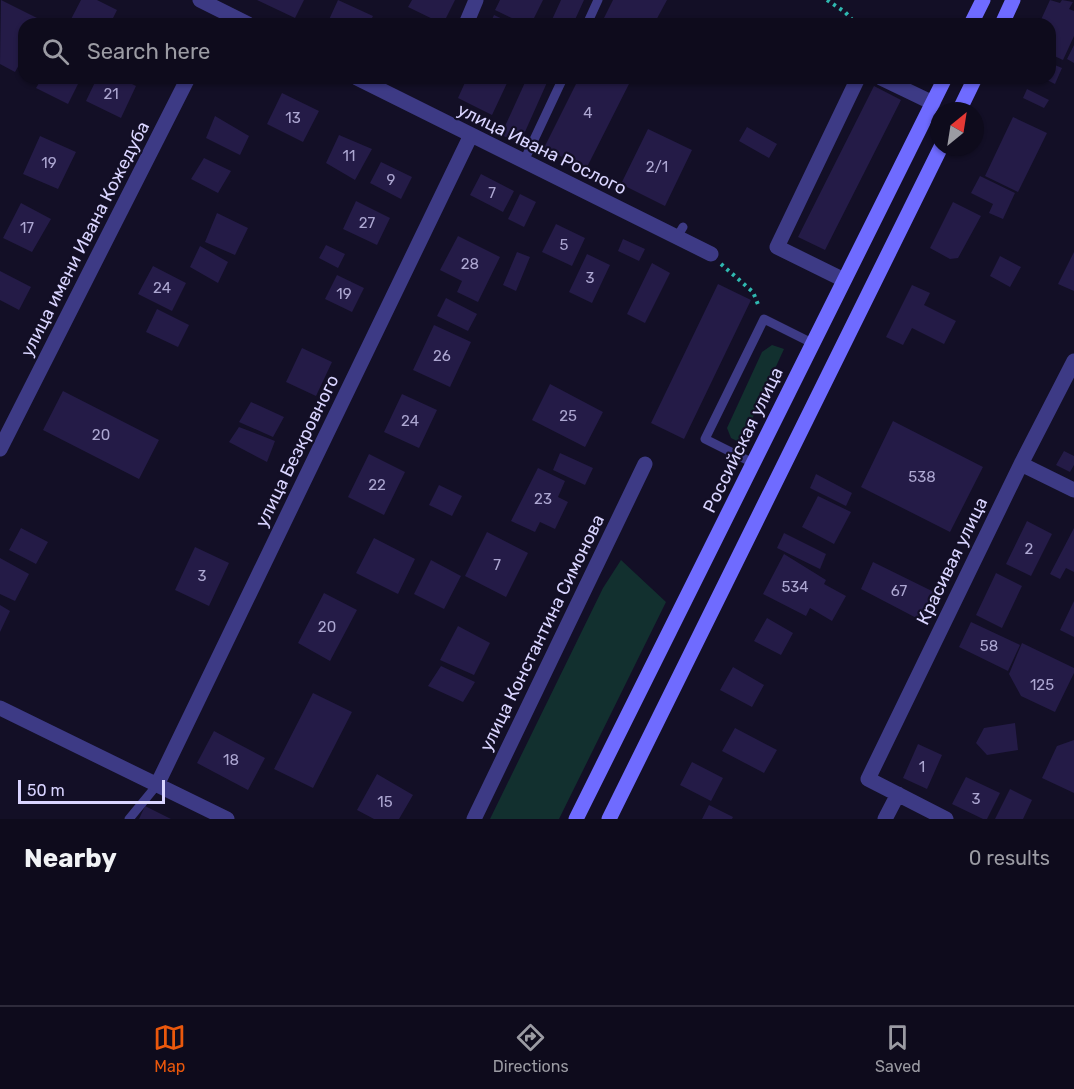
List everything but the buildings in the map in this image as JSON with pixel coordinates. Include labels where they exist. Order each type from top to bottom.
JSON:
[{"type":"main road","points":[[974,18],[983,0]]},
{"type":"main road","points":[[1005,18],[1013,0]]},
{"type":"main road","name":"Российская улица","points":[[933,102],[942,84]]},
{"type":"main road","points":[[963,102],[972,84]]},
{"type":"main road","name":"Российская улица","points":[[576,819],[930,108]]},
{"type":"main road","points":[[609,819],[937,156]]},
{"type":"street","points":[[200,0],[221,12]]},
{"type":"street","points":[[468,18],[476,0]]},
{"type":"street","name":"улица имени Ивана Кожедуба","points":[[0,449],[185,84]]},
{"type":"street","name":"улица Ивана Рослого","points":[[369,84],[524,161],[680,232],[711,254]]},
{"type":"street","points":[[844,280],[777,247],[855,84]]},
{"type":"street","points":[[894,84],[933,102]]},
{"type":"street","name":"улица Безкровного","points":[[158,785],[471,135]]},
{"type":"street","name":"Красивая улица","points":[[898,794],[868,779],[1021,464],[1074,361]]},
{"type":"street","name":"улица Константина Симонова","points":[[474,819],[645,464]]},
{"type":"street","points":[[1021,464],[1074,490]]},
{"type":"street","points":[[0,708],[227,819]]},
{"type":"street","points":[[885,819],[898,794],[946,819]]},
{"type":"lane","points":[[590,18],[598,0]]},
{"type":"lane","points":[[524,161],[559,84]]},
{"type":"lane","points":[[753,464],[705,439],[764,319],[812,343]]},
{"type":"lane","points":[[129,819],[158,785]]},
{"type":"path","points":[[827,0],[850,18]]},
{"type":"path","points":[[711,254],[753,292],[764,319]]},
{"type":"green space","points":[[772,345],[784,349],[741,443],[731,438],[727,428],[762,352]]},
{"type":"green space","points":[[621,560],[666,602],[559,819],[490,819],[603,588]]}]
